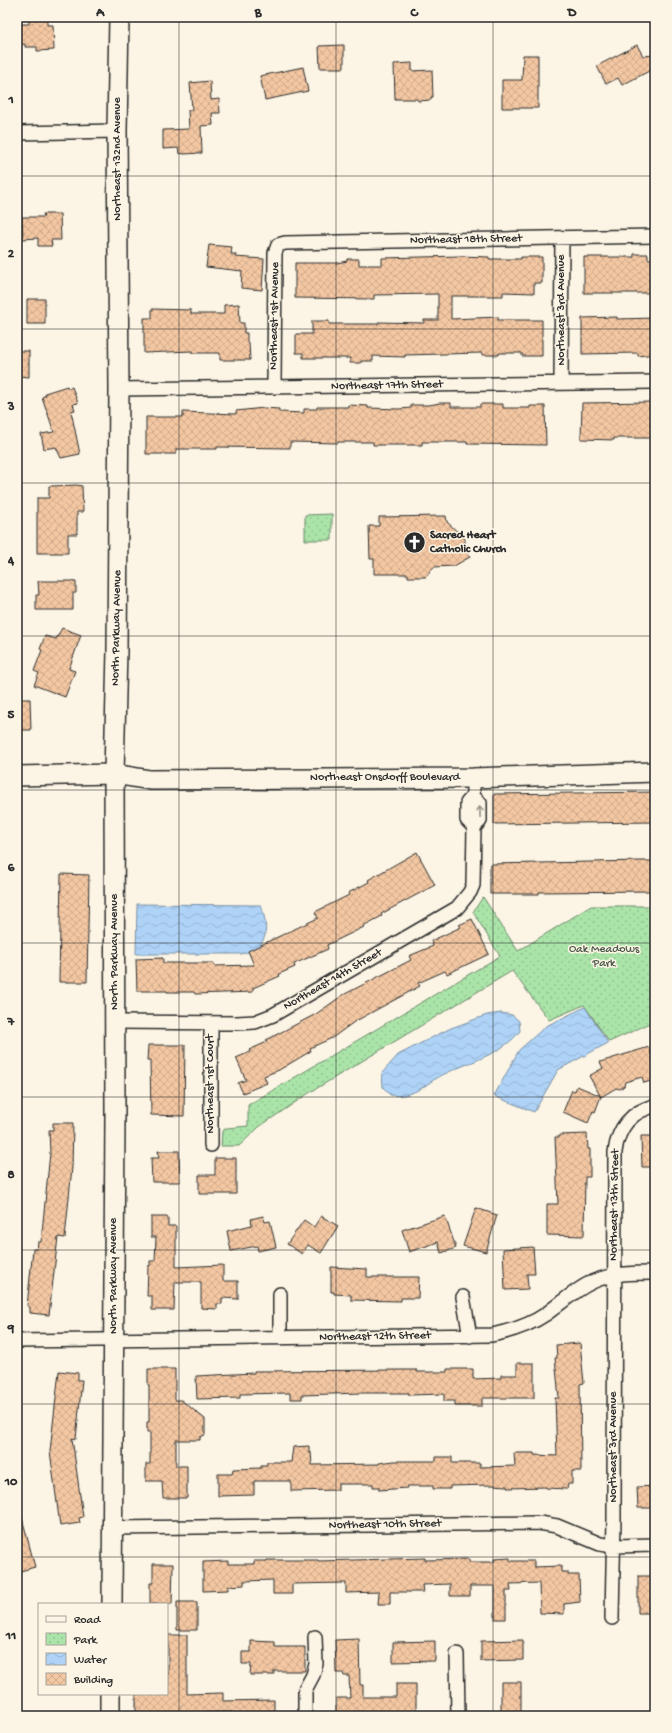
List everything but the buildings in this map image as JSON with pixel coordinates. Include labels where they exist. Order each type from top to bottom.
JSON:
[{"type":"street","name":"Northeast 132nd Avenue","points":[[118,300],[117,131],[119,17]]},
{"type":"street","points":[[17,133],[117,131]]},
{"type":"street","name":"Northeast 18th Street","points":[[278,245],[285,243],[655,236]]},
{"type":"street","name":"Northeast 3rd Avenue","points":[[561,383],[562,238]]},
{"type":"street","name":"Northeast 1st Avenue","points":[[274,387],[275,253],[278,245]]},
{"type":"street","name":"North Parkway Avenue","points":[[112,1603],[115,1022],[114,774],[117,651],[119,389],[118,300]]},
{"type":"street","name":"Northeast 17th Street","points":[[119,389],[655,382]]},
{"type":"street","name":"Northeast Onsdorff Boulevard","points":[[17,776],[114,774],[150,780],[473,787],[655,772]]},
{"type":"street","name":"Northeast 14th Street","points":[[115,1022],[255,1022],[273,1015],[457,908],[470,892],[473,884],[474,827],[480,821],[480,803],[473,787]]},
{"type":"street","name":"Northeast 1st Court","points":[[211,1023],[211,1145]]},
{"type":"street","name":"Northeast 13th Street","points":[[613,1275],[616,1144],[621,1129],[632,1117],[655,1106]]},
{"type":"street","name":"Northeast 12th Street","points":[[17,1341],[492,1335],[520,1328],[545,1315],[578,1290],[599,1279],[613,1275],[655,1273]]},
{"type":"street","name":"Northeast 3rd Avenue","points":[[612,1618],[614,1546],[613,1275]]},
{"type":"street","points":[[280,1294],[280,1338]]},
{"type":"street","points":[[463,1297],[470,1336]]},
{"type":"street","name":"Northeast 10th Street","points":[[112,1528],[539,1523],[557,1526],[600,1544],[614,1546],[655,1545]]},
{"type":"street","points":[[305,1716],[305,1690],[313,1675],[316,1664],[316,1637]]},
{"type":"street","points":[[458,1654],[458,1716]]},
{"type":"street","points":[[110,1695],[110,1716]]},
{"type":"green space","points":[[332,514],[332,540],[305,540],[305,515]]},
{"type":"green space","name":"Oak Meadows Park","points":[[483,897],[518,951],[591,906],[655,906],[655,1021],[609,1042],[584,1005],[549,1020],[512,971],[309,1093],[259,1127],[239,1146],[221,1146],[222,1131],[227,1128],[248,1126],[248,1105],[500,956],[473,912]]},
{"type":"water","points":[[137,904],[261,905],[265,921],[265,936],[258,947],[241,954],[136,954]]},
{"type":"water","points":[[585,1007],[608,1043],[558,1070],[534,1112],[494,1096],[519,1050],[546,1026]]},
{"type":"water","points":[[501,1013],[512,1015],[519,1021],[520,1031],[503,1047],[482,1058],[448,1072],[418,1090],[408,1094],[400,1096],[390,1095],[383,1087],[382,1073],[398,1055],[451,1028],[487,1015]]},
{"type":"place","name":"Sacred Heart Catholic Church","points":[[415,543]]}]
